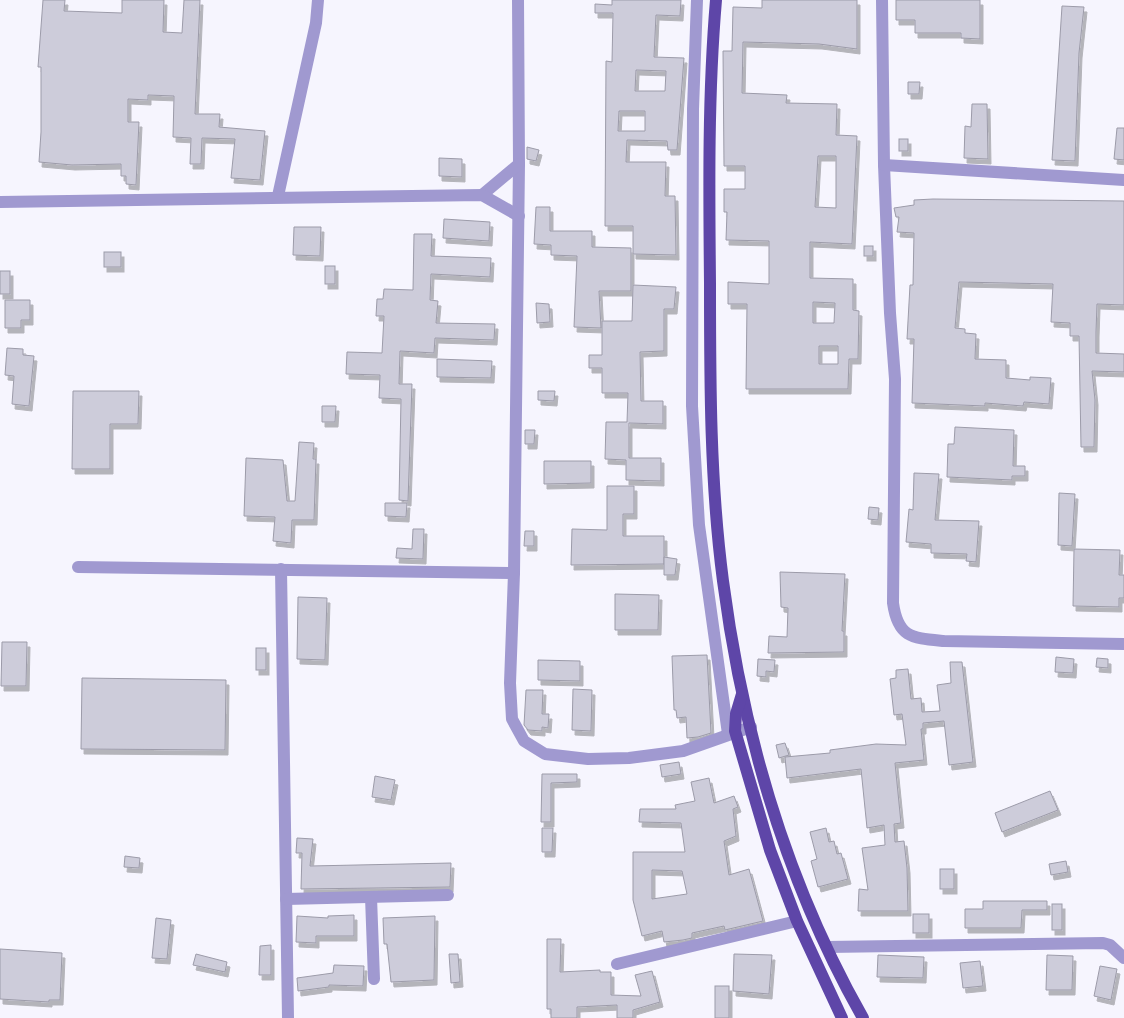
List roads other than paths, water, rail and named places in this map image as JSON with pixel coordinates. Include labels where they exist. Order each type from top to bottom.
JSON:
[{"type":"main road","points":[[716,0],[713,42],[710,229],[711,418],[723,581],[742,693],[759,766],[797,880],[862,1018]]},
{"type":"main road","points":[[742,693],[732,733],[770,850],[797,922],[842,1018]]},
{"type":"street","points":[[278,196],[316,23],[318,0]]},
{"type":"street","points":[[518,0],[519,216],[514,573],[510,683],[512,719],[524,741],[545,754],[588,759],[629,758],[683,751],[751,727]]},
{"type":"street","points":[[697,0],[693,109],[692,314],[694,445],[699,525],[732,733]]},
{"type":"street","points":[[882,0],[884,165],[890,312],[896,379],[893,603],[895,620],[903,633],[919,639],[1124,644]]},
{"type":"street","points":[[693,109],[712,109]]},
{"type":"street","points":[[482,195],[519,164]]},
{"type":"street","points":[[884,165],[1124,180]]},
{"type":"street","points":[[0,202],[278,196],[482,195],[519,216]]},
{"type":"street","points":[[78,567],[514,573]]},
{"type":"street","points":[[281,569],[288,1018]]},
{"type":"street","points":[[286,899],[448,895]]},
{"type":"street","points":[[371,897],[374,979]]},
{"type":"street","points":[[617,964],[797,922]]},
{"type":"street","points":[[827,947],[1103,943],[1110,945],[1124,958]]}]
